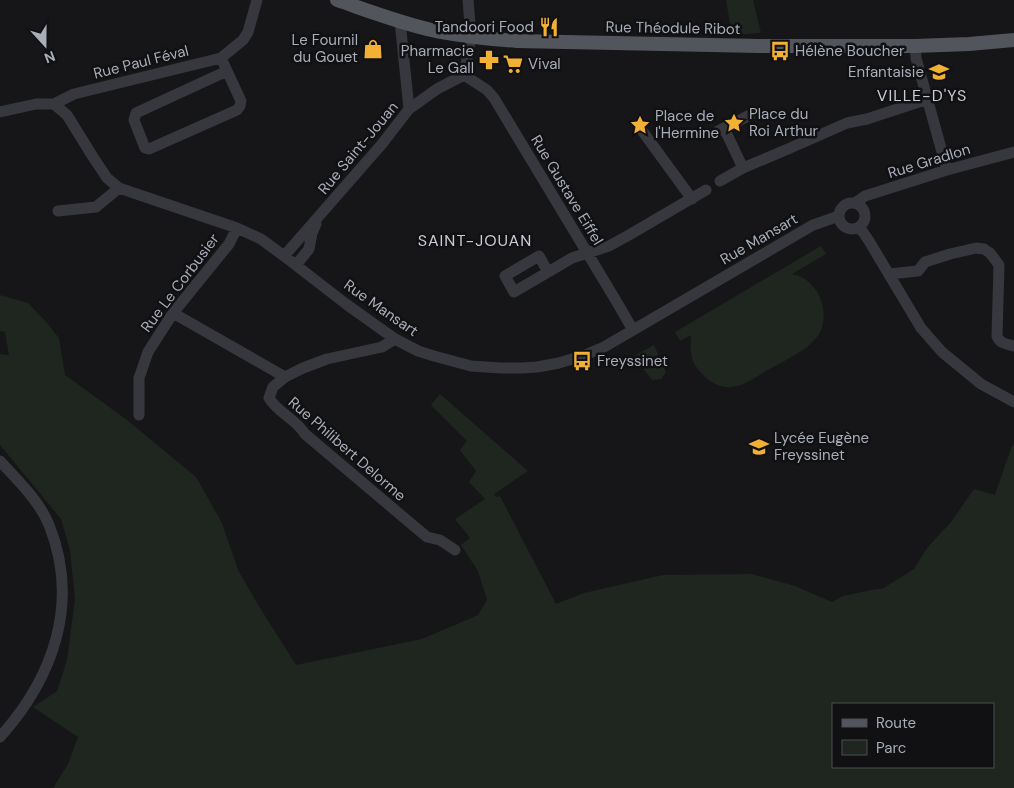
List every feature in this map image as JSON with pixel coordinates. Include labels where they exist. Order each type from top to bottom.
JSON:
[{"type":"main road","name":"Rue Théodule Ribot","points":[[337,0],[400,21],[435,30],[492,39],[740,46],[915,46],[1014,40]]},
{"type":"street","name":"Rue Paul Féval","points":[[0,112],[36,104],[54,104],[74,94],[221,58],[243,40],[248,32],[257,0]]},
{"type":"street","points":[[464,75],[471,36],[468,0]]},
{"type":"street","points":[[400,21],[409,109]]},
{"type":"street","points":[[915,46],[916,58],[948,170]]},
{"type":"street","points":[[221,58],[241,101],[237,110],[149,149],[145,148],[134,120],[136,113],[227,71]]},
{"type":"street","name":"Rue Saint-Jouan","points":[[284,256],[382,144],[409,109],[437,89],[464,75]]},
{"type":"street","name":"Rue Gustave Eiffel","points":[[464,75],[487,90],[494,98],[632,330]]},
{"type":"street","points":[[720,181],[743,168],[847,123],[867,119],[928,99]]},
{"type":"street","name":"Rue Mansart","points":[[54,104],[67,115],[93,157],[108,178],[119,188],[237,228],[261,240],[395,339],[418,351],[471,366],[501,368],[537,367],[585,355],[604,347],[813,225],[839,216]]},
{"type":"street","points":[[743,168],[721,130],[750,115]]},
{"type":"street","points":[[643,132],[692,199]]},
{"type":"street","name":"Rue Gradlon","points":[[855,203],[864,196],[1014,152]]},
{"type":"street","points":[[58,212],[96,207],[119,188]]},
{"type":"street","points":[[548,272],[586,252],[609,246],[706,190]]},
{"type":"street","points":[[855,203],[862,207],[865,213],[864,222],[858,228],[844,227],[839,216],[840,211],[843,206],[855,203]]},
{"type":"street","name":"Rue Saint-Jouan","points":[[296,265],[309,250],[312,233],[320,216]]},
{"type":"street","name":"Rue Le Corbusier","points":[[139,415],[139,378],[148,352],[173,312],[228,244],[237,228]]},
{"type":"street","points":[[858,228],[869,241],[921,328],[942,352],[981,384],[1014,402]]},
{"type":"street","points":[[889,274],[918,271],[925,262],[976,248],[990,253],[999,265],[997,336],[1002,342],[1014,346]]},
{"type":"street","points":[[173,312],[285,376]]},
{"type":"street","name":"Rue Philibert Delorme","points":[[395,339],[382,347],[327,359],[285,376],[273,387],[269,398],[274,406],[302,429],[305,434],[414,527],[427,537],[440,540],[455,550]]},
{"type":"street","points":[[0,461],[36,502],[48,524],[59,559],[63,588],[60,621],[52,652],[44,672],[25,706],[0,737]]},
{"type":"green space","points":[[726,0],[753,0],[761,33],[732,35]]},
{"type":"green space","points":[[821,246],[826,254],[792,274],[812,285],[821,299],[824,315],[823,323],[820,333],[815,340],[806,348],[741,385],[724,387],[707,379],[693,362],[691,335],[680,341],[675,332]]},
{"type":"green space","points":[[0,295],[28,303],[47,323],[59,338],[65,375],[127,420],[196,477],[222,523],[238,570],[296,665],[422,639],[478,615],[487,600],[478,571],[461,545],[470,538],[455,519],[485,499],[469,482],[476,471],[460,450],[467,441],[431,405],[440,394],[528,471],[494,494],[496,497],[500,496],[556,604],[584,593],[663,575],[751,574],[795,586],[832,602],[843,596],[882,589],[914,569],[927,548],[951,522],[974,489],[995,495],[1012,445],[1014,446],[1014,788],[53,788],[68,764],[78,737],[33,707],[57,691],[67,660],[75,599],[70,550],[61,519],[0,445],[0,354],[9,355],[5,332],[0,331]]},
{"type":"green space","points":[[654,345],[666,372],[661,379],[652,380],[634,356]]},
{"type":"place","name":"Tandoori Food","points":[[549,27]]},
{"type":"place","name":"Le Fournil du Gouet","points":[[373,49]]},
{"type":"place","name":"Hélène Boucher","points":[[780,51]]},
{"type":"place","name":"Pharmacie Le Gall","points":[[489,60]]},
{"type":"place","name":"Vival","points":[[513,64]]},
{"type":"place","name":"Enfantaisie","points":[[939,72]]},
{"type":"place","name":"Place du Roi Arthur","points":[[734,123]]},
{"type":"place","name":"Place de l'Hermine","points":[[640,125]]},
{"type":"place","name":"Freyssinet","points":[[582,361]]},
{"type":"place","name":"Lycée Eugène Freyssinet","points":[[759,447]]},
{"type":"district","name":"VILLE-D'YS","points":[[922,95]]},
{"type":"district","name":"SAINT-JOUAN","points":[[475,240]]}]
